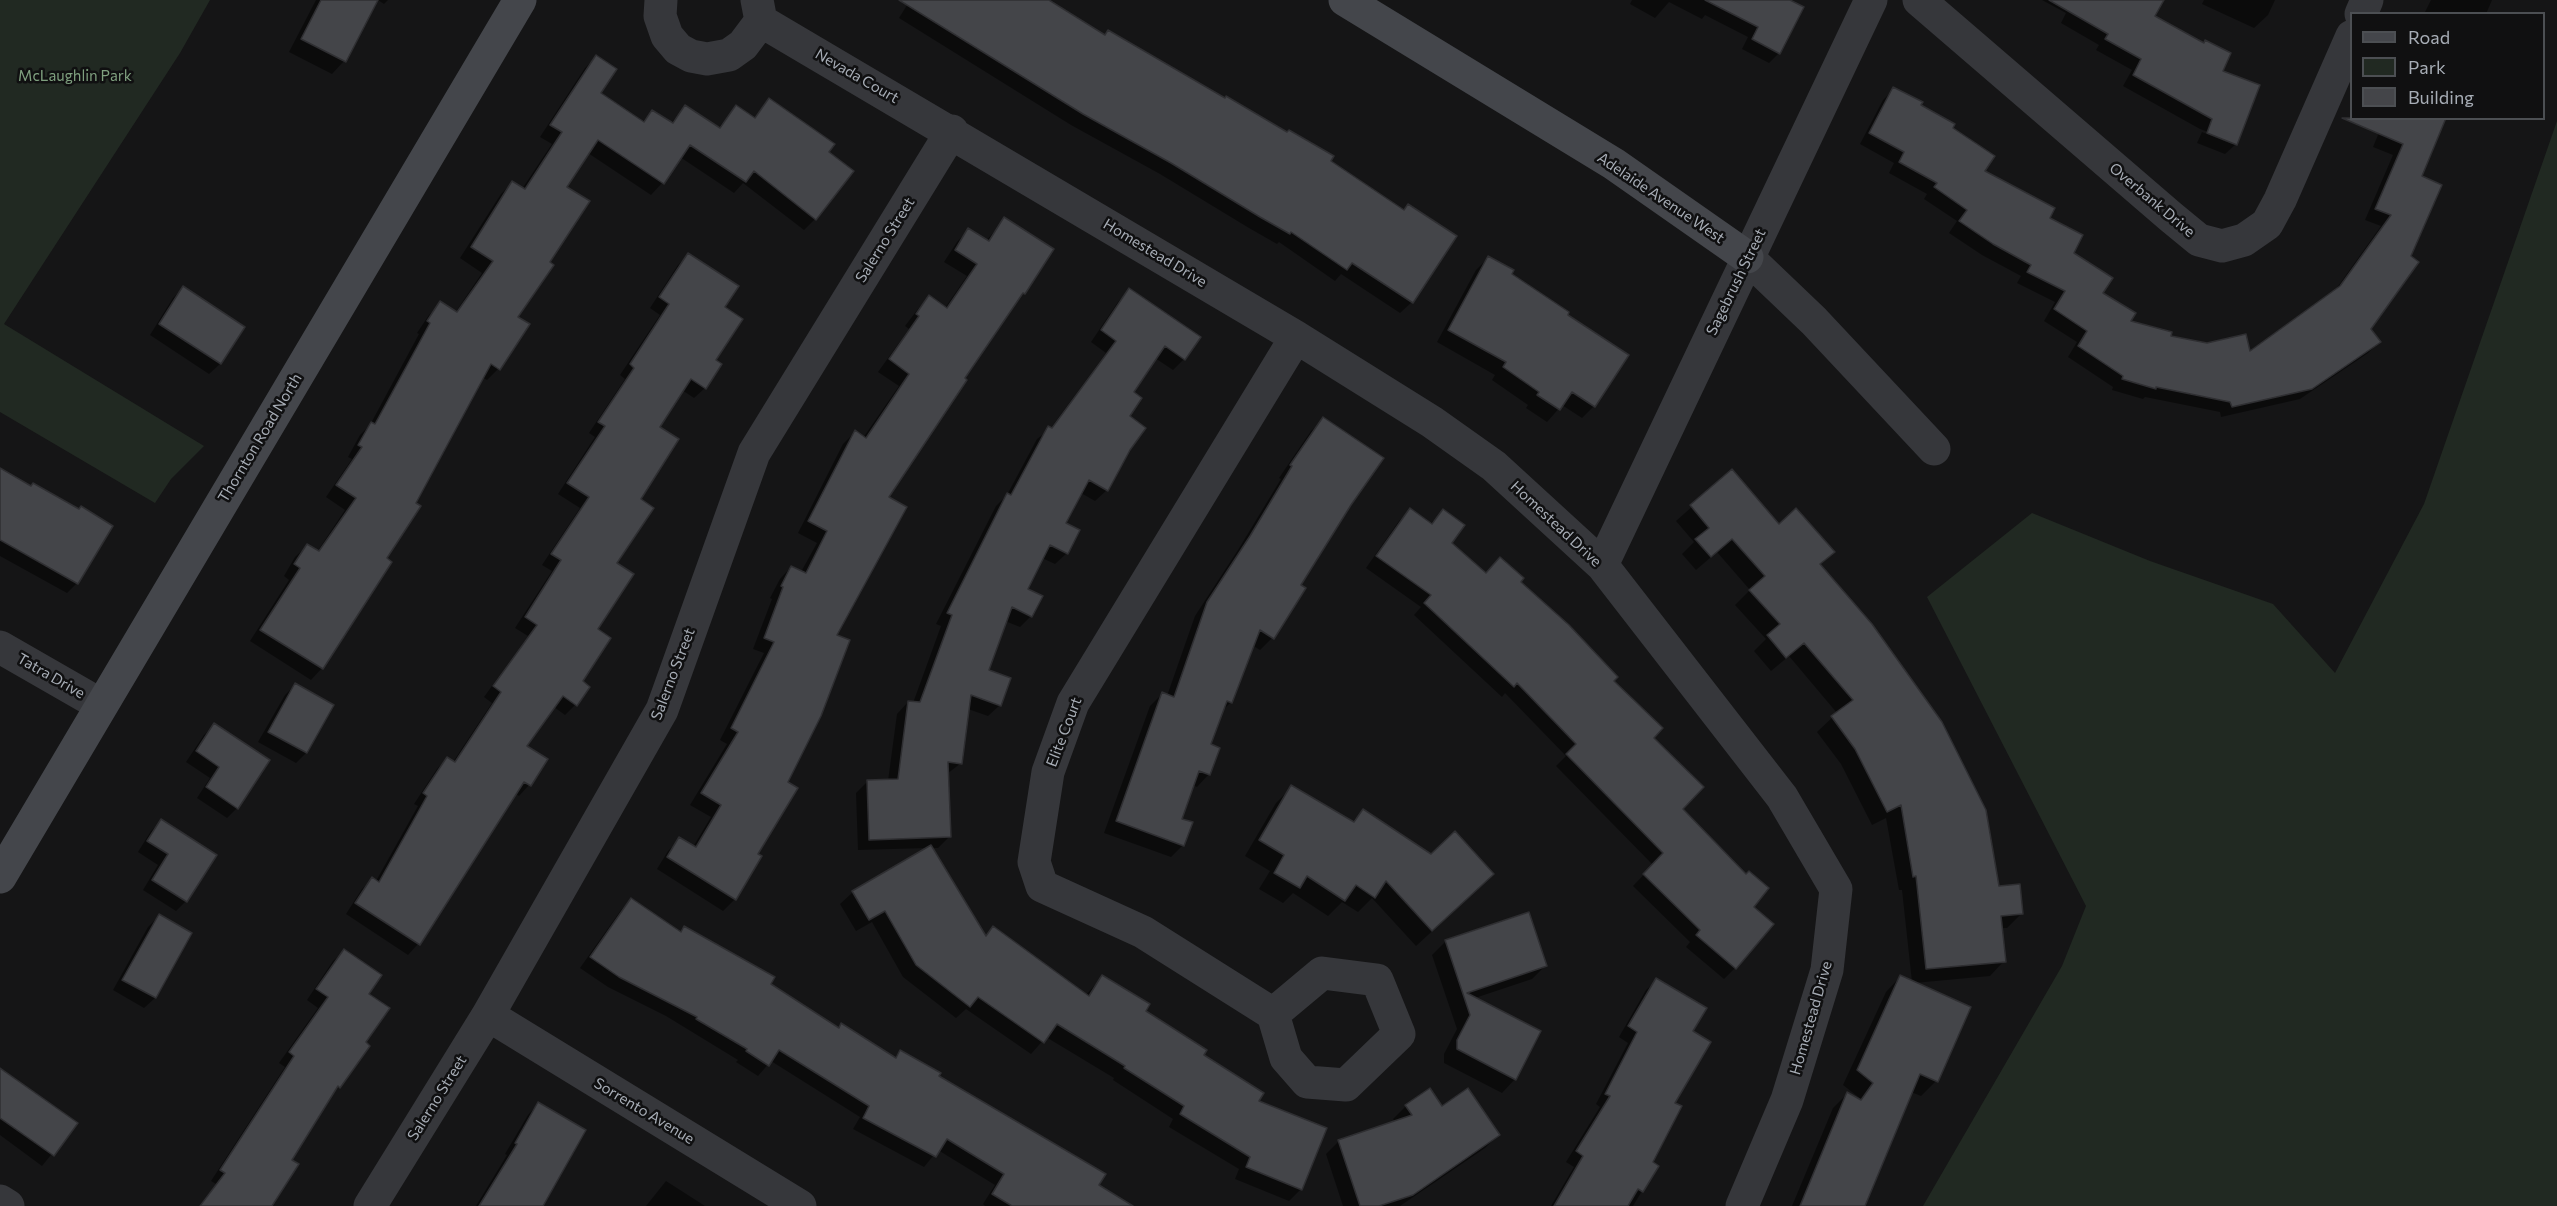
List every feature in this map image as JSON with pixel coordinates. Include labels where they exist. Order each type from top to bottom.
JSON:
[{"type":"main road","name":"Thornton Road North","points":[[0,877],[520,0]]},
{"type":"main road","name":"Adelaide Avenue West","points":[[1345,0],[1614,164],[1747,257]]},
{"type":"street","name":"Nevada Court","points":[[661,0],[660,16],[667,36],[678,49],[691,56],[707,60],[729,55],[742,45],[759,10],[952,132]]},
{"type":"street","name":"Sagebrush Street","points":[[1602,565],[1871,0]]},
{"type":"street","name":"Overbank Drive","points":[[1919,0],[2170,217],[2199,240],[2222,246],[2244,240],[2266,224],[2280,200],[2350,41]]},
{"type":"street","name":"Homestead Drive","points":[[952,132],[1296,337],[1432,422],[1494,466],[1602,565],[1782,797],[1836,889],[1827,970],[1787,1100],[1742,1206]]},
{"type":"street","name":"Salerno Street","points":[[370,1206],[488,1015],[662,710],[754,453],[952,132]]},
{"type":"street","name":"Adelaide Avenue West","points":[[1747,257],[1814,321],[1934,449]]},
{"type":"street","name":"Elite Court","points":[[1273,1014],[1143,933],[1042,886],[1034,862],[1048,772],[1073,703],[1296,337]]},
{"type":"street","name":"Tatra Drive","points":[[0,647],[101,705]]},
{"type":"street","name":"Sorrento Avenue","points":[[488,1015],[800,1206]]},
{"type":"street","points":[[0,1201],[8,1206]]},
{"type":"green space","name":"McLaughlin Park","points":[[0,0],[210,0],[180,53],[4,324],[204,446],[171,479],[155,503],[0,412]]},
{"type":"green space","points":[[2557,121],[2557,1206],[1923,1206],[2062,966],[2086,906],[1927,597],[2032,513],[2150,561],[2273,604],[2335,673],[2424,504]]},
{"type":"building","points":[[321,0],[378,0],[346,62],[301,39]]},
{"type":"building","points":[[899,0],[1049,0],[1105,35],[1108,30],[1225,98],[1226,96],[1287,132],[1289,130],[1334,156],[1331,161],[1404,210],[1408,204],[1457,236],[1413,303],[1352,263],[1347,270],[1291,232],[1290,234],[1260,217],[1171,163],[1083,114]]},
{"type":"building","points":[[1705,0],[1790,0],[1804,7],[1780,54],[1752,39],[1758,27]]},
{"type":"building","points":[[2049,0],[2164,0],[2155,16],[2204,43],[2205,40],[2231,53],[2223,71],[2260,85],[2237,145],[2207,133],[2212,119],[2133,75],[2141,59],[2105,39],[2108,34]]},
{"type":"building","points":[[596,55],[617,69],[601,93],[644,122],[652,110],[673,123],[685,105],[720,128],[736,105],[755,118],[769,98],[835,144],[829,152],[854,171],[816,220],[754,171],[746,182],[690,145],[664,184],[598,140],[567,187],[590,201],[550,262],[554,265],[518,317],[530,324],[500,370],[491,364],[416,503],[421,506],[387,558],[392,562],[323,669],[260,630],[300,568],[294,564],[307,544],[319,551],[356,498],[336,485],[362,447],[358,445],[371,422],[375,424],[430,323],[427,321],[440,301],[457,312],[493,261],[471,247],[512,181],[525,189],[562,132],[550,125]]},
{"type":"building","points":[[1893,87],[1923,102],[1921,105],[1955,124],[1953,128],[1995,156],[1985,171],[2055,208],[2050,218],[2083,235],[2074,253],[2113,278],[2103,293],[2136,313],[2131,321],[2172,332],[2171,336],[2207,343],[2246,334],[2250,351],[2340,286],[2391,215],[2375,209],[2403,144],[2342,118],[2350,118],[2350,120],[2445,120],[2422,176],[2442,185],[2411,256],[2419,262],[2371,329],[2381,342],[2312,389],[2232,407],[2230,402],[2156,387],[2156,389],[2122,379],[2123,376],[2078,346],[2087,331],[2054,309],[2065,291],[2027,272],[2031,265],[1993,244],[1959,221],[1967,210],[1934,187],[1937,183],[1899,162],[1904,152],[1869,133]]},
{"type":"building","points":[[1004,217],[1054,249],[965,378],[967,380],[889,497],[907,507],[837,635],[850,640],[821,716],[788,782],[798,788],[758,854],[762,856],[736,900],[667,857],[679,837],[696,847],[721,805],[701,793],[738,732],[731,728],[774,642],[764,638],[783,587],[781,586],[791,566],[806,573],[827,531],[808,521],[855,430],[866,438],[909,374],[889,359],[919,316],[916,314],[929,295],[947,308],[977,264],[955,250],[968,228],[989,241]]},
{"type":"building","points":[[688,253],[739,286],[725,307],[743,319],[716,360],[722,364],[706,389],[691,379],[660,427],[679,439],[641,499],[654,508],[617,563],[634,574],[598,629],[611,638],[583,681],[590,687],[577,706],[563,696],[527,746],[548,759],[531,786],[524,782],[420,945],[355,903],[372,877],[379,882],[427,796],[423,793],[447,757],[455,762],[501,692],[493,686],[537,625],[525,617],[561,560],[551,554],[589,497],[567,483],[605,426],[598,422],[634,368],[630,364],[669,304],[659,297]]},
{"type":"building","points":[[1488,256],[1514,270],[1512,274],[1569,312],[1568,315],[1629,355],[1595,407],[1572,392],[1560,410],[1537,395],[1539,392],[1503,367],[1506,362],[1448,330]]},
{"type":"building","points":[[183,286],[245,327],[221,364],[159,324]]},
{"type":"building","points":[[1129,288],[1201,337],[1185,360],[1165,346],[1134,392],[1142,398],[1130,416],[1146,428],[1130,450],[1108,491],[1089,480],[1066,523],[1080,530],[1068,554],[1050,545],[1028,589],[1043,596],[1032,617],[1012,607],[989,670],[1011,678],[1001,706],[971,695],[962,764],[948,762],[951,837],[869,840],[867,780],[898,779],[908,701],[920,702],[952,615],[947,613],[1007,493],[1011,495],[1048,426],[1052,428],[1116,341],[1101,330]]},
{"type":"building","points":[[1323,417],[1384,458],[1351,505],[1301,585],[1306,588],[1274,639],[1260,630],[1232,703],[1227,701],[1211,744],[1220,748],[1210,775],[1199,771],[1182,819],[1193,822],[1184,846],[1116,821],[1162,692],[1174,697],[1207,602],[1250,536],[1292,466],[1290,465]]},
{"type":"building","points":[[0,468],[31,486],[33,483],[79,509],[81,506],[113,526],[78,584],[0,540]]},
{"type":"building","points":[[1732,469],[1779,524],[1796,508],[1835,552],[1820,564],[1872,624],[1942,722],[1986,810],[1999,886],[2020,884],[2023,914],[2001,916],[2006,962],[1926,969],[1916,876],[1913,877],[1901,805],[1887,812],[1855,749],[1831,716],[1853,700],[1804,643],[1786,658],[1767,635],[1780,624],[1749,590],[1765,576],[1732,539],[1711,557],[1695,539],[1709,528],[1690,505]]},
{"type":"building","points":[[1410,508],[1432,524],[1443,509],[1465,525],[1452,543],[1486,573],[1500,557],[1524,578],[1521,582],[1569,625],[1618,677],[1614,681],[1663,728],[1654,738],[1704,787],[1683,809],[1746,874],[1749,871],[1769,888],[1754,907],[1774,924],[1736,969],[1696,935],[1700,930],[1643,874],[1663,853],[1566,754],[1576,744],[1517,683],[1514,687],[1424,603],[1431,595],[1376,556]]},
{"type":"building","points":[[295,683],[334,705],[307,753],[268,732]]},
{"type":"building","points":[[214,723],[270,760],[238,809],[206,787],[219,767],[196,751]]},
{"type":"building","points":[[1291,785],[1354,822],[1363,809],[1431,854],[1455,831],[1494,874],[1432,931],[1386,881],[1375,898],[1356,885],[1345,901],[1307,876],[1300,888],[1274,873],[1284,855],[1259,840]]},
{"type":"building","points":[[161,819],[217,855],[187,902],[152,880],[168,854],[147,841]]},
{"type":"building","points":[[931,845],[986,936],[993,926],[1089,996],[1102,975],[1150,1004],[1146,1011],[1207,1050],[1204,1055],[1264,1093],[1259,1101],[1327,1128],[1302,1190],[1246,1167],[1250,1157],[1180,1114],[1184,1106],[1057,1024],[1044,1043],[978,997],[970,1007],[916,965],[885,911],[869,920],[852,891]]},
{"type":"building","points":[[631,898],[681,932],[684,926],[775,977],[771,984],[839,1028],[841,1023],[896,1058],[900,1050],[941,1073],[939,1076],[1106,1174],[1099,1185],[1133,1206],[1012,1206],[992,1194],[1004,1174],[947,1139],[936,1157],[863,1118],[869,1106],[779,1050],[769,1066],[746,1051],[747,1049],[696,1019],[697,1017],[619,977],[590,957]]},
{"type":"building","points":[[1529,912],[1547,966],[1467,993],[1541,1031],[1516,1080],[1457,1049],[1457,1040],[1470,1015],[1445,940]]},
{"type":"building","points":[[159,914],[192,933],[156,998],[122,980]]},
{"type":"building","points":[[344,949],[382,975],[369,994],[390,1008],[366,1042],[370,1046],[340,1088],[338,1086],[292,1160],[299,1164],[272,1206],[200,1206],[225,1173],[220,1170],[294,1056],[289,1052],[328,997],[316,989]]},
{"type":"building","points":[[1900,975],[1971,1007],[1938,1082],[1920,1074],[1865,1206],[1800,1206],[1847,1092],[1861,1100],[1873,1083],[1857,1070]]},
{"type":"building","points":[[1656,978],[1707,1008],[1693,1031],[1711,1042],[1675,1103],[1682,1106],[1653,1162],[1659,1166],[1643,1192],[1638,1189],[1628,1206],[1554,1206],[1583,1156],[1576,1151],[1610,1096],[1605,1094],[1637,1032],[1628,1026]]},
{"type":"building","points":[[0,1068],[78,1123],[54,1156],[0,1118]]},
{"type":"building","points":[[1430,1088],[1442,1106],[1468,1088],[1500,1135],[1413,1195],[1379,1206],[1360,1206],[1338,1140],[1412,1115],[1405,1105]]},
{"type":"building","points":[[538,1102],[586,1130],[543,1206],[479,1206],[517,1144],[515,1143]]}]
